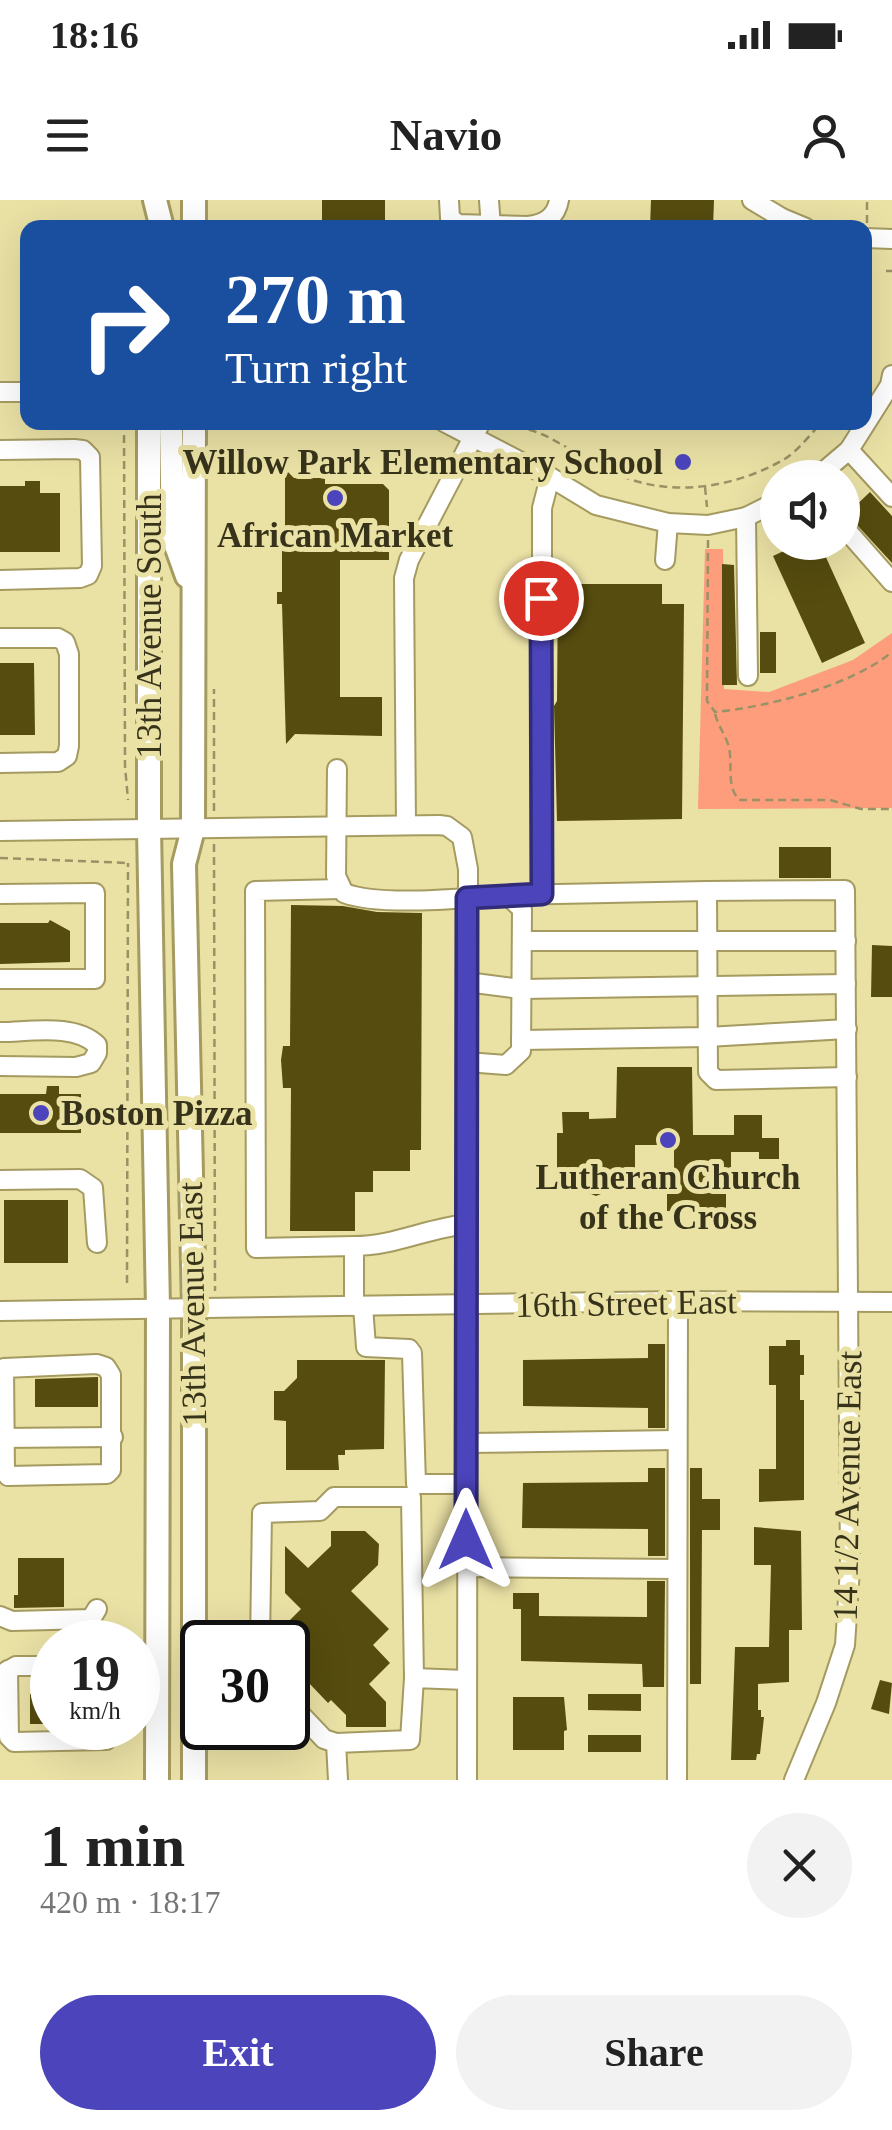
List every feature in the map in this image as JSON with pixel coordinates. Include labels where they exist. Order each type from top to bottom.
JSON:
[{"type":"main road","name":"13th Avenue South","points":[[148,430],[149,829]]},
{"type":"main road","points":[[172,430],[173,538],[194,594]]},
{"type":"main road","name":"13th Avenue South","points":[[193,829],[197,430]]},
{"type":"main road","name":"13th Avenue East","points":[[149,829],[158,1308],[157,1780]]},
{"type":"main road","name":"13th Avenue East","points":[[193,829],[184,864],[204,1308],[194,1780]]},
{"type":"street","points":[[752,200],[787,220]]},
{"type":"street","points":[[872,414],[890,385]]},
{"type":"street","points":[[406,824],[404,578],[409,560],[476,430]]},
{"type":"street","points":[[479,430],[596,505],[668,523],[708,524],[746,517],[760,510]]},
{"type":"street","points":[[837,460],[862,430]]},
{"type":"street","points":[[0,450],[84,450],[90,458],[92,566],[80,578],[0,580]]},
{"type":"street","points":[[849,450],[892,496]]},
{"type":"street","points":[[542,894],[542,508],[550,476]]},
{"type":"street","points":[[746,517],[748,676]]},
{"type":"street","points":[[666,560],[668,523]]},
{"type":"street","points":[[860,546],[892,582]]},
{"type":"street","points":[[0,638],[58,638],[65,642],[69,746],[67,756],[58,762],[0,762]]},
{"type":"street","points":[[338,769],[336,876],[341,889],[351,896],[439,900],[706,891],[708,1072],[716,1080],[847,1077]]},
{"type":"street","points":[[0,831],[406,824],[448,826],[462,836],[468,856],[467,1780]]},
{"type":"street","points":[[341,889],[255,892],[256,1248],[398,1242],[429,1230],[467,1224]]},
{"type":"street","name":"14 1/2 Avenue East","points":[[706,891],[846,890],[850,1568],[844,1645],[826,1704],[794,1780]]},
{"type":"street","points":[[0,894],[96,893],[95,979],[0,979]]},
{"type":"street","points":[[467,1062],[506,1064],[520,1051],[522,909],[507,895]]},
{"type":"street","points":[[522,940],[846,940]]},
{"type":"street","points":[[468,982],[521,989],[846,984]]},
{"type":"street","points":[[521,1040],[846,1029]]},
{"type":"street","points":[[0,1032],[74,1032],[88,1038],[96,1046],[97,1054],[91,1063],[76,1067],[0,1066]]},
{"type":"street","points":[[0,1180],[80,1179],[94,1188],[97,1243]]},
{"type":"street","points":[[310,1725],[324,1740],[336,1743],[410,1740],[414,1678],[412,1353],[409,1349],[366,1347],[358,1306],[354,1246]]},
{"type":"street","points":[[677,1780],[678,1301]]},
{"type":"street","name":"16th Street East","points":[[0,1311],[678,1301],[892,1302]]},
{"type":"street","points":[[97,1364],[106,1367],[111,1376],[113,1436],[111,1470],[107,1474],[8,1476],[4,1472],[2,1438],[4,1368],[97,1364]]},
{"type":"street","points":[[2,1438],[113,1436]]},
{"type":"street","points":[[467,1443],[676,1440]]},
{"type":"street","points":[[260,1620],[262,1513],[320,1511],[334,1498],[466,1484]]},
{"type":"street","points":[[466,1567],[677,1568]]},
{"type":"street","points":[[0,1616],[12,1621],[92,1618],[97,1609]]},
{"type":"street","points":[[30,1666],[16,1666],[4,1672],[9,1737],[14,1742],[30,1742]]},
{"type":"street","points":[[414,1678],[466,1680]]},
{"type":"street","points":[[336,1743],[338,1780]]},
{"type":"path","points":[[886,271],[892,271]]},
{"type":"path","points":[[124,430],[128,800]]},
{"type":"path","points":[[528,430],[639,482],[705,488],[786,459],[814,430]]},
{"type":"path","points":[[705,488],[706,505]]},
{"type":"path","points":[[714,712],[728,744],[732,792],[739,800],[830,800],[861,809],[892,809]]},
{"type":"path","points":[[204,1308],[214,848]]},
{"type":"path","points":[[0,858],[128,864],[127,1283]]},
{"type":"shaded area","points":[[705,549],[723,549],[724,689],[769,692],[853,660],[892,633],[892,808],[698,809]]},
{"type":"building","points":[[322,200],[385,200],[385,220],[322,220]]},
{"type":"building","points":[[651,200],[714,200],[713,220],[650,220]]},
{"type":"building","points":[[285,469],[294,478],[325,478],[325,484],[383,484],[389,490],[389,560],[340,560],[340,697],[382,697],[382,736],[295,734],[286,744],[282,604],[277,604],[277,592],[282,592],[285,550]]},
{"type":"building","points":[[25,481],[40,481],[40,493],[60,493],[60,552],[0,552],[0,486],[25,486]]},
{"type":"building","points":[[870,492],[892,516],[892,563],[860,528],[860,502]]},
{"type":"building","points":[[775,560],[827,560],[865,643],[822,663]]},
{"type":"building","points":[[722,564],[734,565],[737,685],[722,685]]},
{"type":"building","points":[[558,584],[662,584],[662,604],[684,604],[682,819],[557,821],[554,706]]},
{"type":"building","points":[[760,632],[776,632],[776,673],[760,673]]},
{"type":"building","points":[[0,663],[34,663],[35,735],[0,735]]},
{"type":"building","points":[[779,847],[831,847],[831,878],[779,878]]},
{"type":"building","points":[[291,905],[422,913],[421,1150],[410,1150],[410,1171],[373,1171],[373,1192],[355,1192],[355,1231],[290,1231],[291,1088],[283,1088],[281,1060],[283,1046],[290,1046]]},
{"type":"building","points":[[50,920],[70,931],[70,962],[0,964],[0,923]]},
{"type":"building","points":[[872,945],[892,946],[892,997],[871,997]]},
{"type":"building","name":"Lutheran Church of the Cross","points":[[617,1067],[692,1067],[693,1135],[734,1135],[734,1115],[762,1115],[762,1138],[779,1138],[779,1159],[759,1159],[759,1152],[731,1152],[731,1193],[726,1193],[726,1211],[667,1211],[667,1191],[674,1191],[674,1145],[635,1145],[635,1192],[596,1196],[557,1192],[557,1133],[563,1133],[562,1112],[589,1112],[589,1119],[616,1118]]},
{"type":"building","name":"Boston Pizza","points":[[47,1086],[59,1086],[59,1094],[81,1094],[81,1133],[0,1133],[0,1094],[46,1094]]},
{"type":"building","points":[[4,1200],[68,1200],[68,1263],[4,1263]]},
{"type":"building","points":[[786,1340],[800,1340],[800,1355],[804,1355],[800,1400],[804,1400],[804,1500],[759,1502],[759,1469],[776,1469],[776,1385],[769,1385],[769,1346],[786,1346]]},
{"type":"building","points":[[648,1344],[665,1344],[665,1428],[648,1428],[648,1408],[523,1406],[523,1360],[648,1358]]},
{"type":"building","points":[[297,1360],[385,1360],[384,1449],[345,1450],[345,1455],[338,1455],[339,1470],[286,1470],[286,1421],[274,1420],[274,1391],[284,1391],[297,1378]]},
{"type":"building","points":[[98,1377],[98,1407],[35,1407],[35,1379]]},
{"type":"building","points":[[648,1468],[665,1468],[665,1556],[648,1556],[648,1529],[522,1528],[523,1483],[648,1482]]},
{"type":"building","points":[[690,1468],[702,1468],[702,1499],[720,1499],[720,1530],[702,1530],[701,1684],[690,1684]]},
{"type":"building","points":[[754,1527],[801,1531],[802,1630],[789,1630],[789,1682],[758,1684],[758,1710],[764,1717],[760,1754],[756,1760],[731,1760],[735,1647],[769,1647],[771,1565],[754,1565]]},
{"type":"building","points":[[331,1531],[365,1531],[379,1544],[378,1565],[351,1591],[389,1629],[373,1645],[390,1663],[369,1684],[386,1702],[386,1727],[346,1727],[346,1715],[310,1684],[310,1620],[290,1620],[301,1609],[285,1593],[285,1546],[308,1568],[331,1546]]},
{"type":"building","points":[[18,1558],[64,1558],[64,1607],[14,1608]]},
{"type":"building","points":[[647,1581],[665,1581],[664,1687],[643,1687],[642,1664],[521,1661],[521,1609],[513,1609],[513,1593],[539,1593],[539,1616],[647,1617]]},
{"type":"building","points":[[880,1680],[892,1683],[889,1714],[871,1709]]},
{"type":"building","points":[[588,1694],[641,1694],[641,1711],[588,1710]]},
{"type":"building","points":[[513,1697],[564,1697],[564,1750],[513,1750]]},
{"type":"building","points":[[588,1735],[641,1735],[641,1752],[588,1752]]},
{"type":"place","name":"Willow Park Elementary School","points":[[683,462]]},
{"type":"place","name":"African Market","points":[[335,498]]},
{"type":"place","name":"Boston Pizza","points":[[41,1113]]},
{"type":"place","name":"Lutheran Church of the Cross","points":[[668,1140]]},
{"type":"route","points":[[466,1540],[467,898],[542,894],[541,598]]}]
